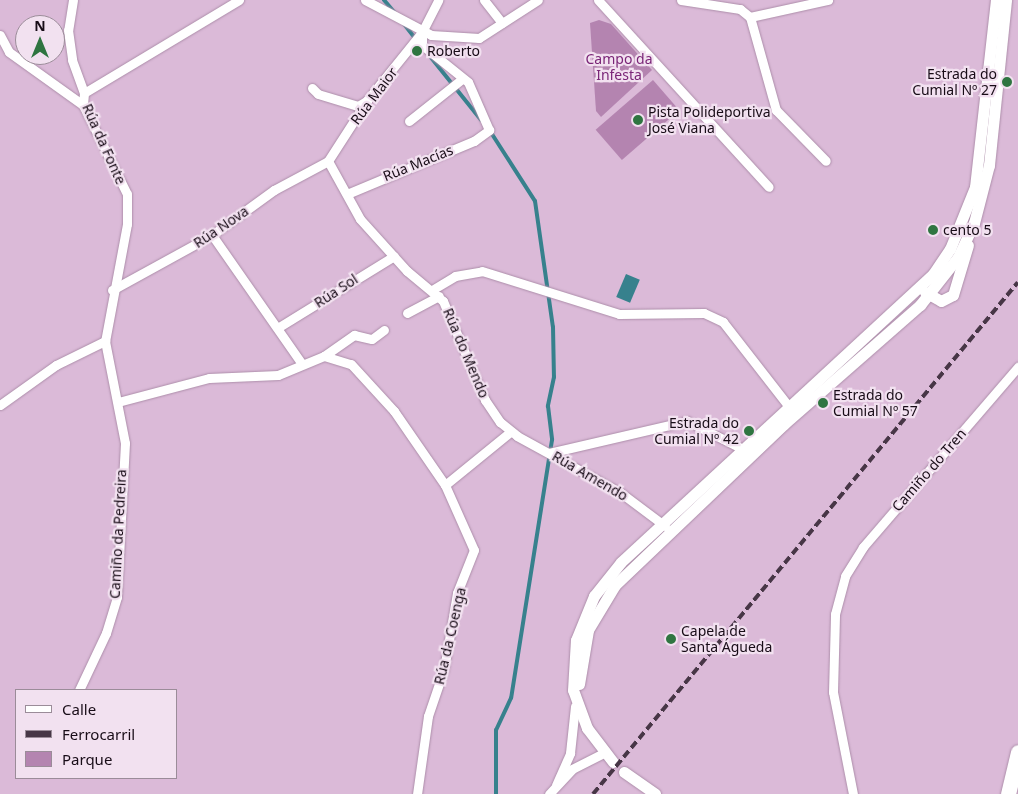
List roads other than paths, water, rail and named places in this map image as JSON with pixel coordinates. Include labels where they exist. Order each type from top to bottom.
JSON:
[{"type":"main road","points":[[1008,794],[1018,752]]},
{"type":"street","points":[[73,0],[68,30],[72,60],[84,92]]},
{"type":"street","name":"Rúa da Fonte","points":[[118,402],[105,342],[112,290],[123,261],[127,194],[83,105],[84,92],[239,0]]},
{"type":"street","points":[[365,0],[422,32],[479,38],[498,30],[502,23],[538,0]]},
{"type":"street","name":"Rúa Maior","points":[[328,161],[368,99],[422,32],[438,0]]},
{"type":"street","points":[[484,0],[502,23]]},
{"type":"street","points":[[598,0],[769,187]]},
{"type":"street","points":[[681,0],[740,4],[750,17],[776,110],[826,161]]},
{"type":"street","points":[[750,17],[828,0]]},
{"type":"street","points":[[944,274],[962,239],[975,187],[996,0]]},
{"type":"street","points":[[927,294],[948,299],[956,287],[970,236],[989,165],[1006,0]]},
{"type":"street","points":[[409,121],[462,79],[422,45],[422,32]]},
{"type":"street","points":[[0,35],[9,52],[83,105]]},
{"type":"street","name":"Rúa Macías","points":[[347,194],[474,141],[488,130],[468,82],[462,79]]},
{"type":"street","points":[[312,88],[318,94],[358,106],[368,99]]},
{"type":"street","name":"Rúa do Mendo","points":[[328,161],[356,214],[394,256],[436,293],[485,400],[510,432]]},
{"type":"street","name":"Rúa Nova","points":[[112,290],[212,235],[274,190],[328,161]]},
{"type":"street","points":[[556,785],[571,747],[575,706],[572,666],[582,619],[606,578],[934,274],[956,236],[975,187]]},
{"type":"street","points":[[212,235],[279,327],[302,364]]},
{"type":"street","points":[[584,723],[579,683],[588,630],[602,602],[630,569],[927,294],[944,274],[970,236]]},
{"type":"street","name":"Rúa Sol","points":[[279,327],[394,256]]},
{"type":"street","points":[[407,313],[436,293],[455,276],[482,271],[618,314],[704,312],[723,322],[790,408]]},
{"type":"street","points":[[944,274],[956,287]]},
{"type":"street","points":[[883,323],[901,315],[927,294]]},
{"type":"street","points":[[118,402],[174,385],[209,378],[278,374],[324,356],[354,335],[372,339],[384,330]]},
{"type":"street","points":[[0,405],[56,365],[105,342]]},
{"type":"street","name":"Rúa da Coenga","points":[[324,356],[351,364],[394,412],[445,485],[474,550],[457,593],[444,669],[428,716],[417,794]]},
{"type":"street","name":"Camiño do Tren","points":[[853,794],[833,692],[835,614],[845,576],[863,547],[1018,367]]},
{"type":"street","name":"Camiño da Pedreira","points":[[79,689],[106,633],[117,597],[125,443],[118,402]]},
{"type":"street","points":[[549,453],[687,421],[743,449]]},
{"type":"street","points":[[445,485],[510,432]]},
{"type":"street","name":"Rúa Amendo","points":[[510,432],[621,493],[664,525]]},
{"type":"street","points":[[630,569],[641,549],[664,525],[719,479],[739,467]]},
{"type":"street","points":[[575,706],[604,753],[613,762]]},
{"type":"street","points":[[549,794],[572,769],[604,753]]},
{"type":"street","points":[[645,794],[628,775],[655,794]]},
{"type":"waterway","points":[[384,0],[395,13]]},
{"type":"waterway","points":[[404,24],[415,38]]},
{"type":"waterway","points":[[429,55],[481,120]]},
{"type":"waterway","points":[[490,131],[535,201],[553,327],[554,377],[548,406],[552,440],[511,698],[496,730],[496,794]]},
{"type":"railway","points":[[593,794],[1018,282]]},
{"type":"place","name":"Roberto","points":[[417,51]]},
{"type":"place","name":"Estrada do Cumial Nº 27","points":[[1007,82]]},
{"type":"place","name":"Pista Polideportiva José Viana","points":[[638,120]]},
{"type":"place","name":"cento 5","points":[[933,230]]},
{"type":"place","name":"Estrada do Cumial Nº 57","points":[[823,403]]},
{"type":"place","name":"Estrada do Cumial Nº 42","points":[[749,431]]},
{"type":"place","name":"Capela de Santa Águeda","points":[[671,639]]},
{"type":"park label","name":"Campo da Infesta","points":[[619,68]]}]
